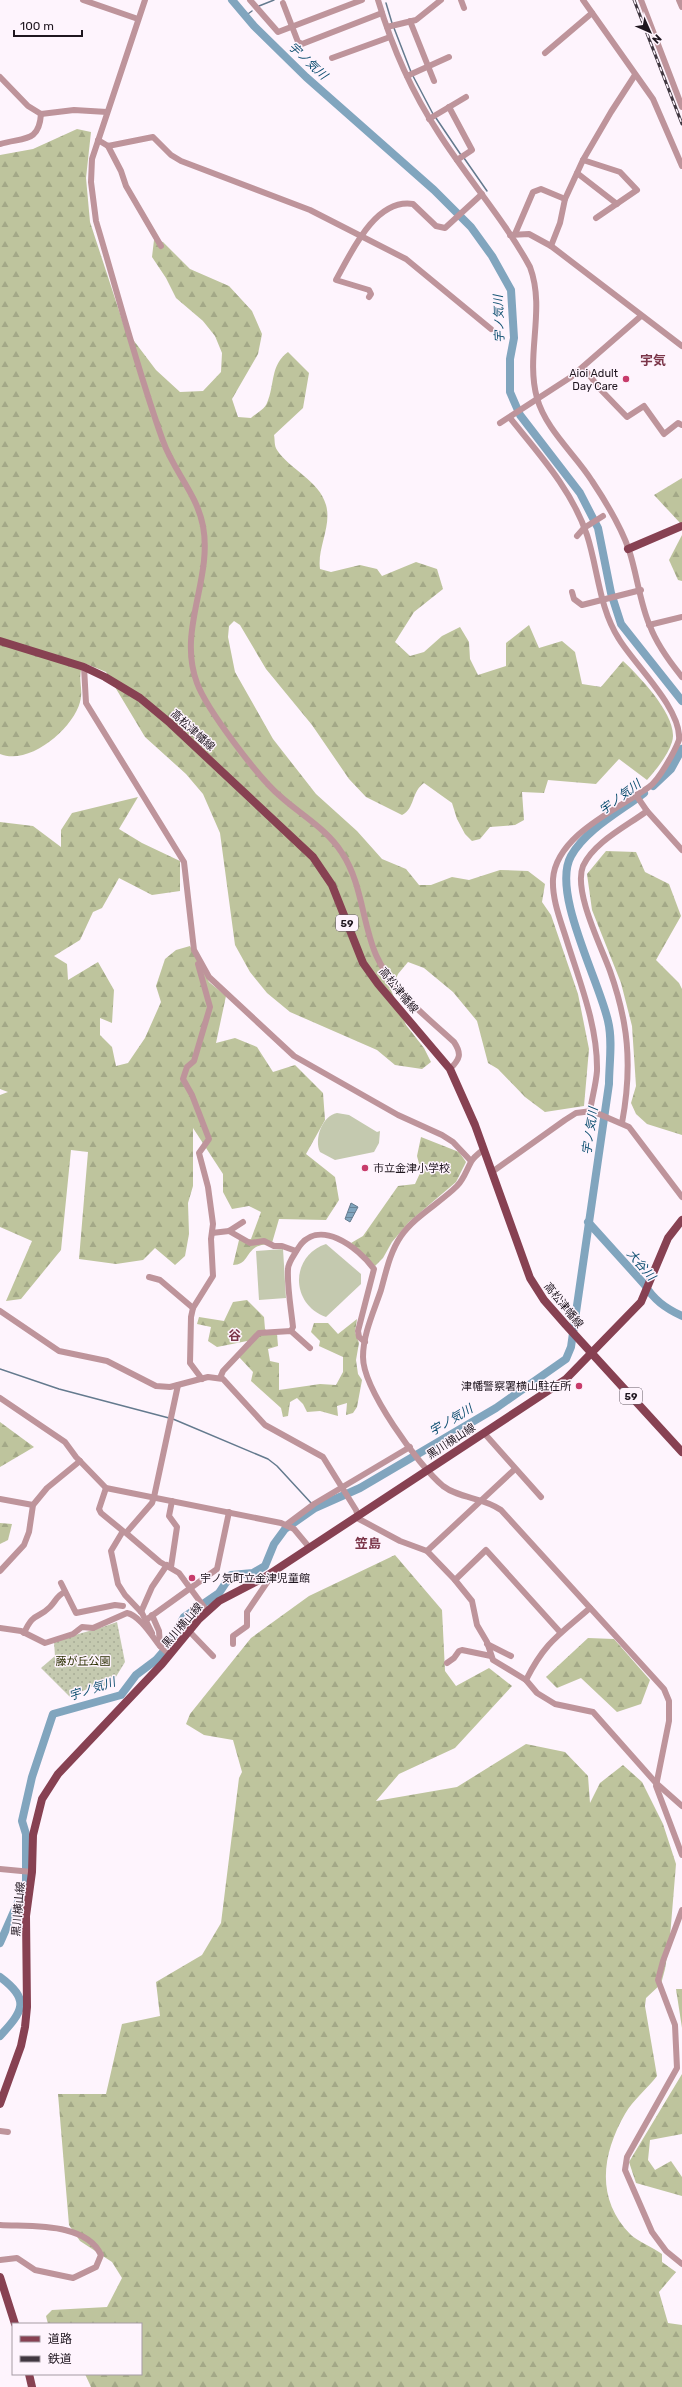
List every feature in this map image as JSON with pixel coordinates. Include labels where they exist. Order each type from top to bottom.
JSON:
[{"type":"main road","points":[[628,549],[682,526]]},
{"type":"main road","name":"高松津幡線","points":[[0,641],[84,667],[105,677],[140,698],[170,723],[313,857],[332,885],[363,963],[378,984],[450,1069],[475,1125],[530,1278],[544,1300],[682,1452]]},
{"type":"main road","name":"黒川横山線","points":[[0,2104],[21,2046],[25,2026],[27,2007],[26,1916],[35,1820],[42,1799],[54,1780],[163,1649],[189,1631],[204,1607],[219,1601],[269,1575],[309,1547],[566,1379],[635,1309],[645,1293],[668,1238],[682,1220]]},
{"type":"main road","points":[[0,2277],[15,2323]]},
{"type":"main road","points":[[29,2375],[32,2387]]},
{"type":"street","points":[[83,0],[138,19]]},
{"type":"street","points":[[145,0],[92,159],[92,189],[96,221],[163,443],[196,503],[202,522],[204,555],[190,637],[192,664],[197,684],[219,720],[259,775],[279,796],[333,839],[343,854],[355,879],[372,945],[384,970],[403,995],[454,1042],[458,1049],[460,1055],[458,1061],[450,1069]]},
{"type":"street","points":[[250,0],[278,32],[293,28],[362,0]]},
{"type":"street","points":[[386,0],[379,1],[382,13],[390,37],[407,76],[430,119],[457,160],[513,234],[535,280],[537,315],[533,357],[537,399],[551,426],[594,482],[628,549],[641,590],[649,625],[658,645],[682,677]]},
{"type":"street","points":[[387,27],[416,20],[441,0]]},
{"type":"street","points":[[461,0],[464,8]]},
{"type":"street","points":[[583,0],[653,99],[682,166]]},
{"type":"street","points":[[641,0],[682,106]]},
{"type":"street","points":[[679,0],[682,8]]},
{"type":"street","points":[[283,3],[298,42],[302,44],[382,13]]},
{"type":"street","points":[[545,53],[592,13]]},
{"type":"street","points":[[410,21],[434,80]]},
{"type":"street","points":[[332,58],[390,37]]},
{"type":"street","points":[[407,76],[448,57]]},
{"type":"street","points":[[551,246],[560,223],[565,199],[583,160],[635,75]]},
{"type":"street","points":[[0,77],[28,106],[41,114],[74,110],[107,112]]},
{"type":"street","points":[[430,119],[466,97]]},
{"type":"street","points":[[449,108],[472,150],[457,160]]},
{"type":"street","points":[[0,144],[32,136],[40,126],[41,114]]},
{"type":"street","points":[[108,146],[148,137],[157,140],[166,151],[182,161],[310,210],[406,259],[491,329]]},
{"type":"street","points":[[98,140],[108,146],[121,171],[126,186],[161,246]]},
{"type":"street","points":[[583,160],[620,172],[637,190],[596,218]]},
{"type":"street","points":[[577,173],[617,204]]},
{"type":"street","points":[[513,234],[533,192],[540,189],[565,199]]},
{"type":"street","points":[[369,297],[371,294],[369,290],[336,280],[361,235],[387,210],[400,204],[417,206],[439,228],[445,228],[482,194]]},
{"type":"street","points":[[513,234],[523,233],[535,236],[551,246],[641,316],[672,336],[682,346]]},
{"type":"street","points":[[500,423],[583,367],[641,316]]},
{"type":"street","points":[[583,367],[600,389],[627,417],[644,406],[664,434],[678,423],[682,425]]},
{"type":"street","points":[[511,417],[565,489],[584,527],[610,624],[620,641],[676,712],[680,721],[681,730],[679,741],[651,786],[581,832],[566,848],[559,860],[553,879],[556,902],[593,1035],[597,1072],[591,1111]]},
{"type":"street","points":[[577,536],[584,527],[603,516]]},
{"type":"street","points":[[572,592],[574,599],[582,605],[641,590]]},
{"type":"street","points":[[649,625],[682,617]]},
{"type":"street","points":[[84,667],[86,703],[184,862],[194,950],[209,977],[294,1056],[398,1115],[442,1135],[453,1142],[471,1161]]},
{"type":"street","points":[[636,795],[647,812],[682,850]]},
{"type":"street","points":[[620,1122],[627,1066],[624,1024],[610,972],[586,905],[581,885],[581,874],[589,858],[604,842],[647,812]]},
{"type":"street","points":[[197,957],[210,1007],[194,1061],[187,1067],[183,1079],[192,1095],[209,1139],[199,1153],[208,1187],[213,1224],[213,1276],[193,1308],[190,1328],[190,1363],[202,1379]]},
{"type":"street","points":[[492,1172],[576,1113],[591,1111],[629,1127],[682,1197]]},
{"type":"street","points":[[483,1150],[471,1161],[466,1173],[458,1184],[409,1226],[398,1241],[387,1268],[365,1342],[363,1356],[367,1379],[372,1391],[427,1470],[444,1486],[460,1495],[493,1504],[509,1518],[664,1689],[669,1701],[669,1722],[656,1783],[682,1855]]},
{"type":"street","points":[[212,1233],[229,1231],[242,1222]]},
{"type":"street","points":[[229,1231],[250,1243],[264,1241],[274,1246],[282,1246],[296,1252]]},
{"type":"street","points":[[291,1331],[293,1327],[288,1268],[296,1252],[308,1239],[318,1235],[330,1234],[338,1237],[373,1267],[374,1274],[358,1331],[359,1338],[365,1342]]},
{"type":"street","points":[[150,1277],[160,1280],[193,1308]]},
{"type":"street","points":[[0,1312],[59,1350],[107,1361],[156,1386],[166,1388],[202,1379],[220,1378],[265,1425],[322,1457],[348,1499],[358,1519],[400,1541],[427,1550],[472,1601],[477,1625],[493,1660],[526,1680],[537,1693],[555,1704],[593,1712],[656,1783],[682,1806]]},
{"type":"street","points":[[220,1378],[223,1371],[259,1333],[291,1331],[310,1348]]},
{"type":"street","points":[[178,1385],[172,1418],[152,1503],[126,1533],[160,1562],[179,1573],[204,1607]]},
{"type":"street","points":[[0,1398],[65,1442],[80,1461],[106,1488],[287,1525],[294,1529],[309,1547]]},
{"type":"street","points":[[484,1433],[541,1497]]},
{"type":"street","points":[[287,1525],[313,1505],[342,1490],[409,1445]]},
{"type":"street","points":[[0,1571],[24,1545],[29,1532],[33,1505],[47,1488],[80,1461]]},
{"type":"street","points":[[427,1550],[515,1469]]},
{"type":"street","points":[[106,1488],[99,1509],[123,1531],[111,1551],[118,1584],[129,1600],[141,1612],[163,1649]]},
{"type":"street","points":[[0,1498],[33,1505]]},
{"type":"street","points":[[141,1612],[152,1587],[169,1566],[177,1527],[169,1516],[172,1501]]},
{"type":"street","points":[[146,1620],[217,1569],[229,1512]]},
{"type":"street","points":[[455,1580],[486,1550],[560,1632]]},
{"type":"street","points":[[233,1644],[233,1636],[247,1626],[247,1612],[270,1578],[269,1575]]},
{"type":"street","points":[[61,1584],[76,1613],[115,1605],[123,1606]]},
{"type":"street","points":[[24,1633],[34,1615],[49,1607],[59,1594],[65,1592]]},
{"type":"street","points":[[123,1606],[129,1600]]},
{"type":"street","points":[[123,1606],[127,1613],[131,1614],[163,1649]]},
{"type":"street","points":[[526,1680],[544,1648],[560,1632],[590,1608]]},
{"type":"street","points":[[0,1628],[14,1629],[24,1633],[38,1642],[45,1644],[73,1634],[82,1627],[93,1628],[127,1613]]},
{"type":"street","points":[[152,1615],[159,1631],[163,1649]]},
{"type":"street","points":[[189,1631],[213,1656]]},
{"type":"street","points":[[487,1644],[511,1656]]},
{"type":"street","points":[[447,1662],[454,1658],[459,1651],[490,1656]]},
{"type":"street","points":[[0,1869],[31,1872]]},
{"type":"street","points":[[682,1910],[663,1961],[658,1980],[675,2025],[677,2068],[627,2157],[625,2170],[652,2232],[666,2251],[682,2264]]},
{"type":"street","points":[[0,2131],[8,2132]]},
{"type":"street","points":[[0,2225],[68,2231],[85,2238],[97,2246],[101,2255],[96,2267],[73,2278],[35,2270],[17,2258],[0,2260]]},
{"type":"green space","points":[[77,129],[91,132],[86,178],[90,222],[125,329],[156,370],[180,392],[203,391],[221,372],[222,353],[215,336],[203,321],[176,298],[166,278],[152,257],[154,240],[163,242],[190,269],[229,286],[252,311],[262,334],[258,354],[232,399],[238,417],[251,418],[266,405],[278,363],[288,352],[309,373],[303,408],[274,435],[277,450],[289,464],[311,482],[322,496],[326,505],[327,521],[321,553],[320,569],[331,572],[360,565],[377,569],[382,576],[416,562],[437,569],[443,589],[414,612],[395,642],[410,656],[424,652],[442,636],[460,627],[469,642],[470,659],[478,675],[506,666],[506,643],[529,625],[539,648],[562,641],[575,652],[582,684],[601,687],[623,661],[648,687],[670,721],[673,732],[672,742],[665,757],[647,780],[619,759],[596,784],[548,780],[544,793],[522,792],[524,820],[515,825],[490,827],[480,839],[472,841],[465,834],[457,819],[452,803],[424,783],[417,791],[409,809],[402,815],[366,797],[349,779],[312,725],[266,669],[240,625],[234,621],[229,626],[228,637],[235,672],[273,739],[316,794],[357,831],[382,859],[406,869],[419,885],[431,885],[452,877],[469,880],[500,870],[528,871],[545,884],[542,902],[551,915],[578,994],[589,1049],[584,1106],[545,1112],[525,1097],[498,1069],[488,1063],[477,1021],[453,992],[424,968],[408,962],[398,974],[391,990],[406,1025],[424,1048],[431,1062],[422,1069],[395,1065],[377,1050],[290,1012],[267,993],[250,972],[235,945],[220,833],[203,794],[186,774],[145,737],[106,672],[84,663],[80,678],[81,697],[76,712],[69,723],[48,743],[24,755],[11,756],[0,754],[0,155],[33,149]]},
{"type":"green space","points":[[682,478],[682,525],[654,495]]},
{"type":"green space","points":[[682,535],[682,581],[678,580],[669,560]]},
{"type":"green space","points":[[138,797],[119,829],[142,843],[180,861],[180,891],[152,895],[119,878],[102,908],[93,912],[80,940],[54,956],[67,964],[68,980],[98,962],[114,990],[112,1023],[100,1018],[100,1035],[112,1047],[116,1066],[128,1063],[145,1038],[161,1002],[156,986],[165,959],[176,950],[190,946],[209,982],[226,996],[216,1043],[235,1038],[257,1047],[273,1072],[295,1065],[323,1093],[325,1120],[306,1154],[335,1177],[339,1200],[326,1220],[279,1219],[272,1243],[256,1247],[244,1261],[233,1265],[239,1240],[251,1239],[261,1212],[249,1206],[232,1209],[223,1192],[223,1174],[193,1128],[193,1186],[188,1203],[189,1234],[185,1256],[175,1265],[155,1248],[143,1260],[116,1264],[79,1259],[88,1152],[71,1150],[61,1250],[21,1299],[6,1301],[32,1241],[0,1227],[0,1095],[8,1092],[0,1089],[0,822],[33,826],[61,847],[61,830],[72,813]]},
{"type":"green space","points":[[606,851],[636,852],[645,872],[669,884],[681,916],[656,960],[679,983],[682,989],[682,1135],[647,1124],[636,1114],[631,1103],[636,1086],[632,1026],[621,983],[592,910],[587,874]]},
{"type":"green space","points":[[337,1113],[349,1115],[377,1132],[380,1131],[379,1143],[374,1152],[335,1160],[320,1152],[318,1141],[323,1123],[332,1115]]},
{"type":"green space","points":[[421,1137],[459,1152],[466,1162],[456,1182],[409,1222],[392,1242],[383,1258],[375,1266],[351,1243],[363,1236],[398,1186],[415,1184],[421,1171],[417,1156]]},
{"type":"green space","points":[[326,1244],[361,1274],[361,1284],[326,1317],[314,1311],[306,1302],[301,1291],[299,1280],[301,1269],[306,1259],[314,1250]]},
{"type":"green space","points":[[283,1249],[286,1298],[259,1300],[256,1251]]},
{"type":"green space","points":[[247,1300],[264,1317],[265,1329],[271,1335],[277,1334],[278,1346],[268,1349],[270,1361],[279,1363],[279,1390],[320,1384],[336,1385],[343,1372],[343,1357],[319,1346],[320,1341],[311,1332],[314,1323],[328,1323],[338,1334],[357,1319],[355,1332],[359,1343],[356,1360],[358,1374],[362,1380],[357,1407],[353,1413],[346,1415],[347,1403],[337,1406],[338,1416],[320,1411],[307,1412],[303,1404],[297,1398],[290,1402],[288,1416],[283,1417],[281,1408],[251,1381],[253,1372],[239,1357],[250,1346],[247,1341],[217,1347],[208,1341],[211,1327],[197,1324],[199,1317],[224,1321],[233,1302]]},
{"type":"green space","points":[[0,1422],[34,1447],[0,1467]]},
{"type":"green space","points":[[0,1523],[12,1524],[8,1540],[0,1544]]},
{"type":"green space","points":[[395,1555],[442,1610],[445,1671],[456,1686],[489,1668],[512,1686],[455,1748],[399,1774],[376,1801],[457,1787],[526,1744],[565,1752],[588,1776],[590,1803],[600,1783],[623,1765],[642,1782],[663,1824],[676,1864],[670,1937],[665,1969],[661,1984],[646,1998],[645,2006],[657,2076],[628,2109],[617,2129],[607,2160],[606,2176],[607,2191],[612,2207],[619,2221],[633,2237],[662,2254],[662,2262],[676,2272],[659,2292],[668,2323],[682,2325],[682,2387],[91,2387],[85,2375],[142,2375],[142,2323],[48,2323],[46,2316],[52,2310],[107,2307],[122,2278],[112,2262],[80,2241],[69,2225],[58,2094],[106,2094],[122,2024],[160,2016],[156,1982],[202,1955],[221,1923],[239,1778],[242,1772],[233,1740],[204,1735],[186,1724],[190,1714],[251,1638],[309,1596]]},
{"type":"green space","name":"藤が丘公園","points":[[117,1622],[125,1662],[114,1680],[106,1687],[100,1683],[70,1697],[41,1668],[55,1656],[54,1642]]},
{"type":"green space","points":[[588,1638],[614,1639],[650,1680],[641,1704],[617,1712],[581,1678],[557,1688],[546,1677]]},
{"type":"green space","points":[[676,1989],[682,1989],[682,2028]]},
{"type":"green space","points":[[682,2074],[682,2134],[650,2140],[648,2160],[655,2170],[671,2161],[682,2177],[682,2196],[636,2183],[629,2162]]},
{"type":"water","points":[[351,1203],[358,1207],[350,1222],[345,1219]]},
{"type":"waterway","name":"宇ノ気川","points":[[232,0],[254,26],[306,77],[434,190],[471,227],[492,256],[511,290],[514,338],[510,359],[510,392],[520,415],[580,493],[598,528],[611,593],[621,624],[682,701]]},
{"type":"waterway","points":[[259,6],[274,0]]},
{"type":"waterway","points":[[386,3],[392,23]]},
{"type":"waterway","name":"宇ノ気川","points":[[245,16],[252,11]]},
{"type":"waterway","points":[[394,28],[411,72]]},
{"type":"waterway","points":[[413,76],[433,114]]},
{"type":"waterway","points":[[436,118],[461,155]]},
{"type":"waterway","points":[[464,158],[487,191]]},
{"type":"waterway","name":"宇ノ気川","points":[[653,786],[671,769],[682,749]]},
{"type":"waterway","name":"宇ノ気川","points":[[0,1943],[26,1884],[26,1834],[22,1821],[32,1777],[53,1714],[121,1695],[136,1675],[156,1660],[168,1646],[184,1617],[219,1593],[231,1575],[253,1573],[265,1566],[274,1544],[285,1529],[315,1508],[360,1488],[496,1408],[566,1359],[571,1347],[609,1084],[611,1044],[608,1021],[603,1004],[572,913],[567,891],[566,872],[571,856],[586,837],[604,821],[644,793]]},
{"type":"waterway","name":"大谷川","points":[[588,1222],[656,1299],[665,1307],[682,1316]]},
{"type":"waterway","points":[[0,1369],[59,1389],[169,1418]]},
{"type":"waterway","points":[[173,1419],[268,1459],[277,1466],[312,1504]]},
{"type":"waterway","name":"宇ノ気川","points":[[0,1977],[10,1985],[20,1999],[18,2012],[0,2036]]},
{"type":"railway","points":[[634,0],[682,124]]},
{"type":"place","name":"Aioi Adult Day Care","points":[[626,379]]},
{"type":"place","name":"市立金津小学校","points":[[365,1168]]},
{"type":"place","name":"津幡警察署横山駐在所","points":[[579,1386]]},
{"type":"place","name":"宇ノ気町立金津児童館","points":[[192,1578]]},
{"type":"district","name":"宇気","points":[[653,360]]},
{"type":"district","name":"谷","points":[[235,1335]]},
{"type":"district","name":"笠島","points":[[368,1543]]}]
